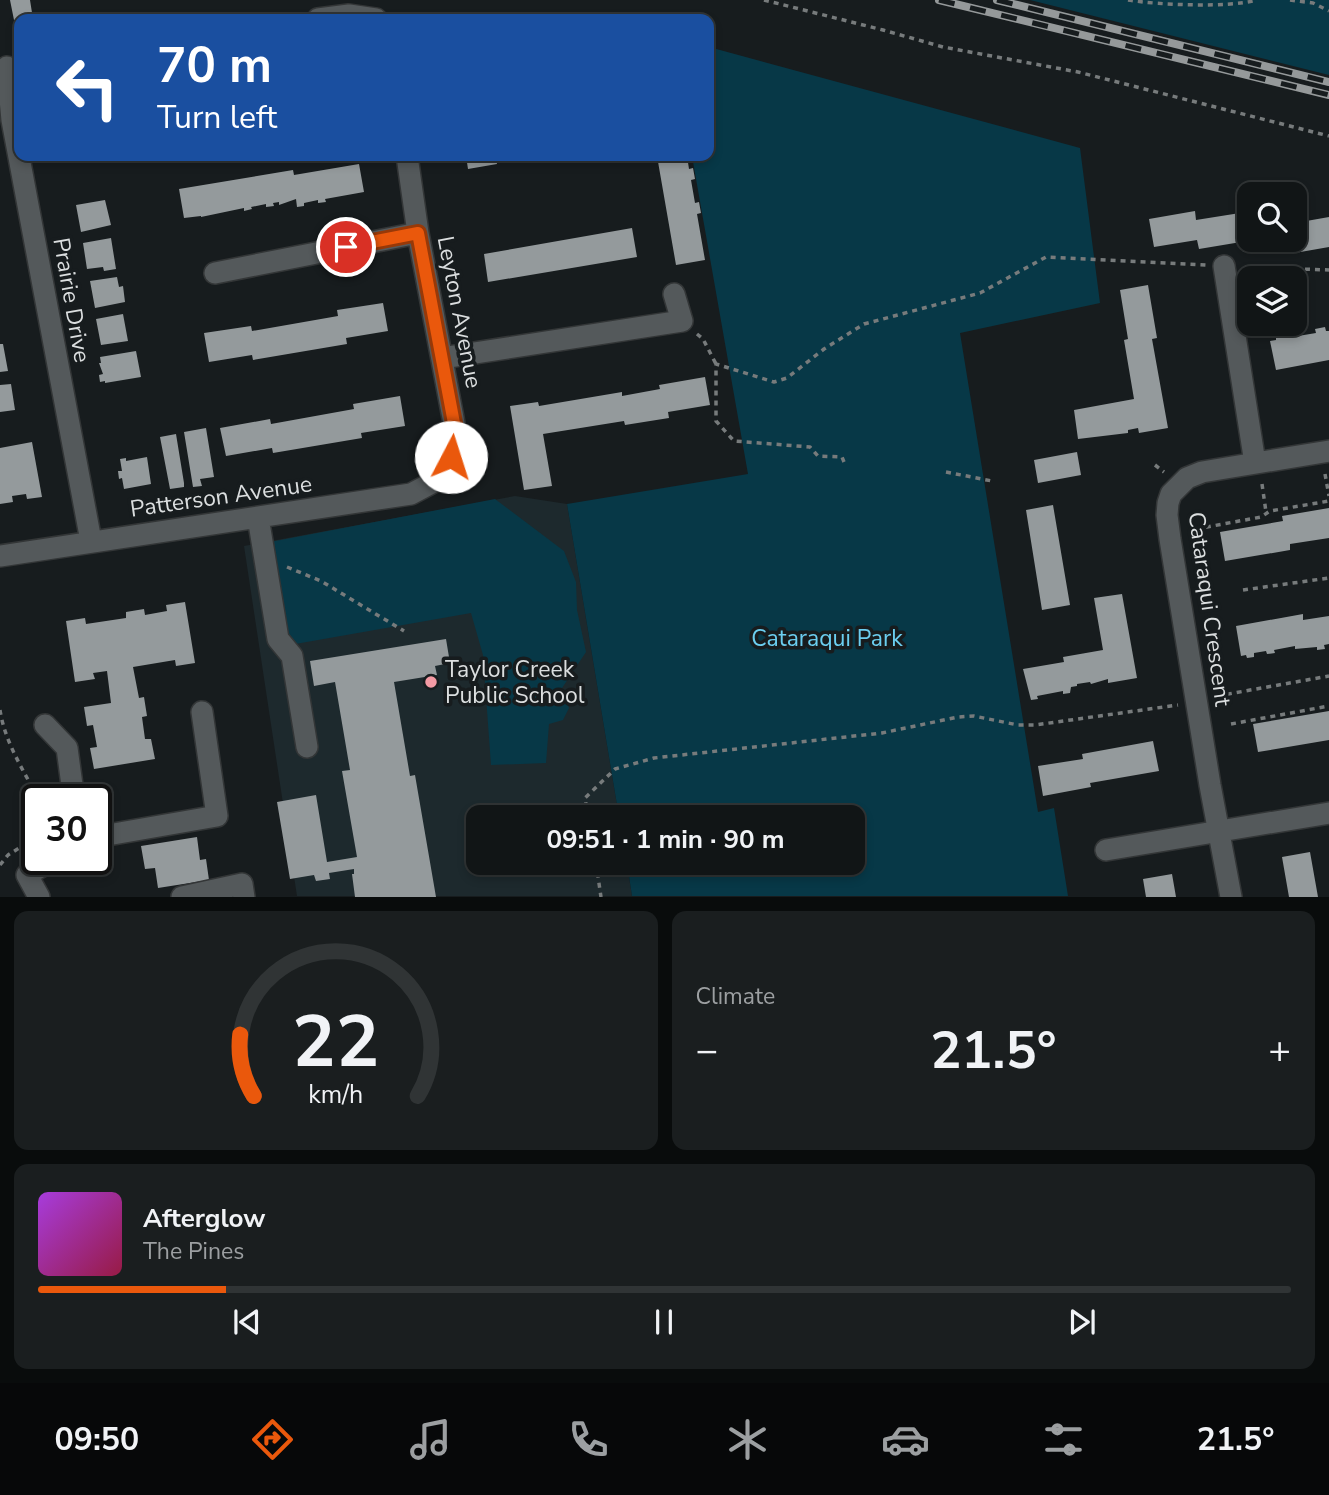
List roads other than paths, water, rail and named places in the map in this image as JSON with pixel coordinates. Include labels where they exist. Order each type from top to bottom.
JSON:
[{"type":"street","name":"Prairie Drive","points":[[9,67],[14,131]]},
{"type":"street","name":"Prairie Drive","points":[[20,161],[91,541]]},
{"type":"street","name":"Leyton Avenue","points":[[408,161],[418,233],[457,439],[445,476]]},
{"type":"street","points":[[215,273],[418,233]]},
{"type":"street","points":[[1224,266],[1258,472]]},
{"type":"street","points":[[442,358],[682,321],[674,294]]},
{"type":"street","name":"Cataraqui Crescent","points":[[1231,897],[1167,514],[1171,494],[1187,478],[1202,472],[1258,472],[1327,461]]},
{"type":"street","name":"Patterson Avenue","points":[[0,556],[411,494],[445,476]]},
{"type":"street","points":[[258,517],[278,639],[292,656],[307,747]]},
{"type":"street","points":[[112,834],[217,817],[202,712]]},
{"type":"street","points":[[45,725],[67,748],[72,784]]},
{"type":"street","points":[[1106,850],[1329,813]]},
{"type":"street","points":[[27,875],[39,897]]},
{"type":"street","points":[[182,897],[242,884],[244,897]]},
{"type":"railway","points":[[939,0],[1329,95]]},
{"type":"railway","points":[[997,0],[1329,82]]},
{"type":"place","name":"Taylor Creek Public School","points":[[431,682]]},
{"type":"park label","name":"Cataraqui Park","points":[[827,638]]}]
